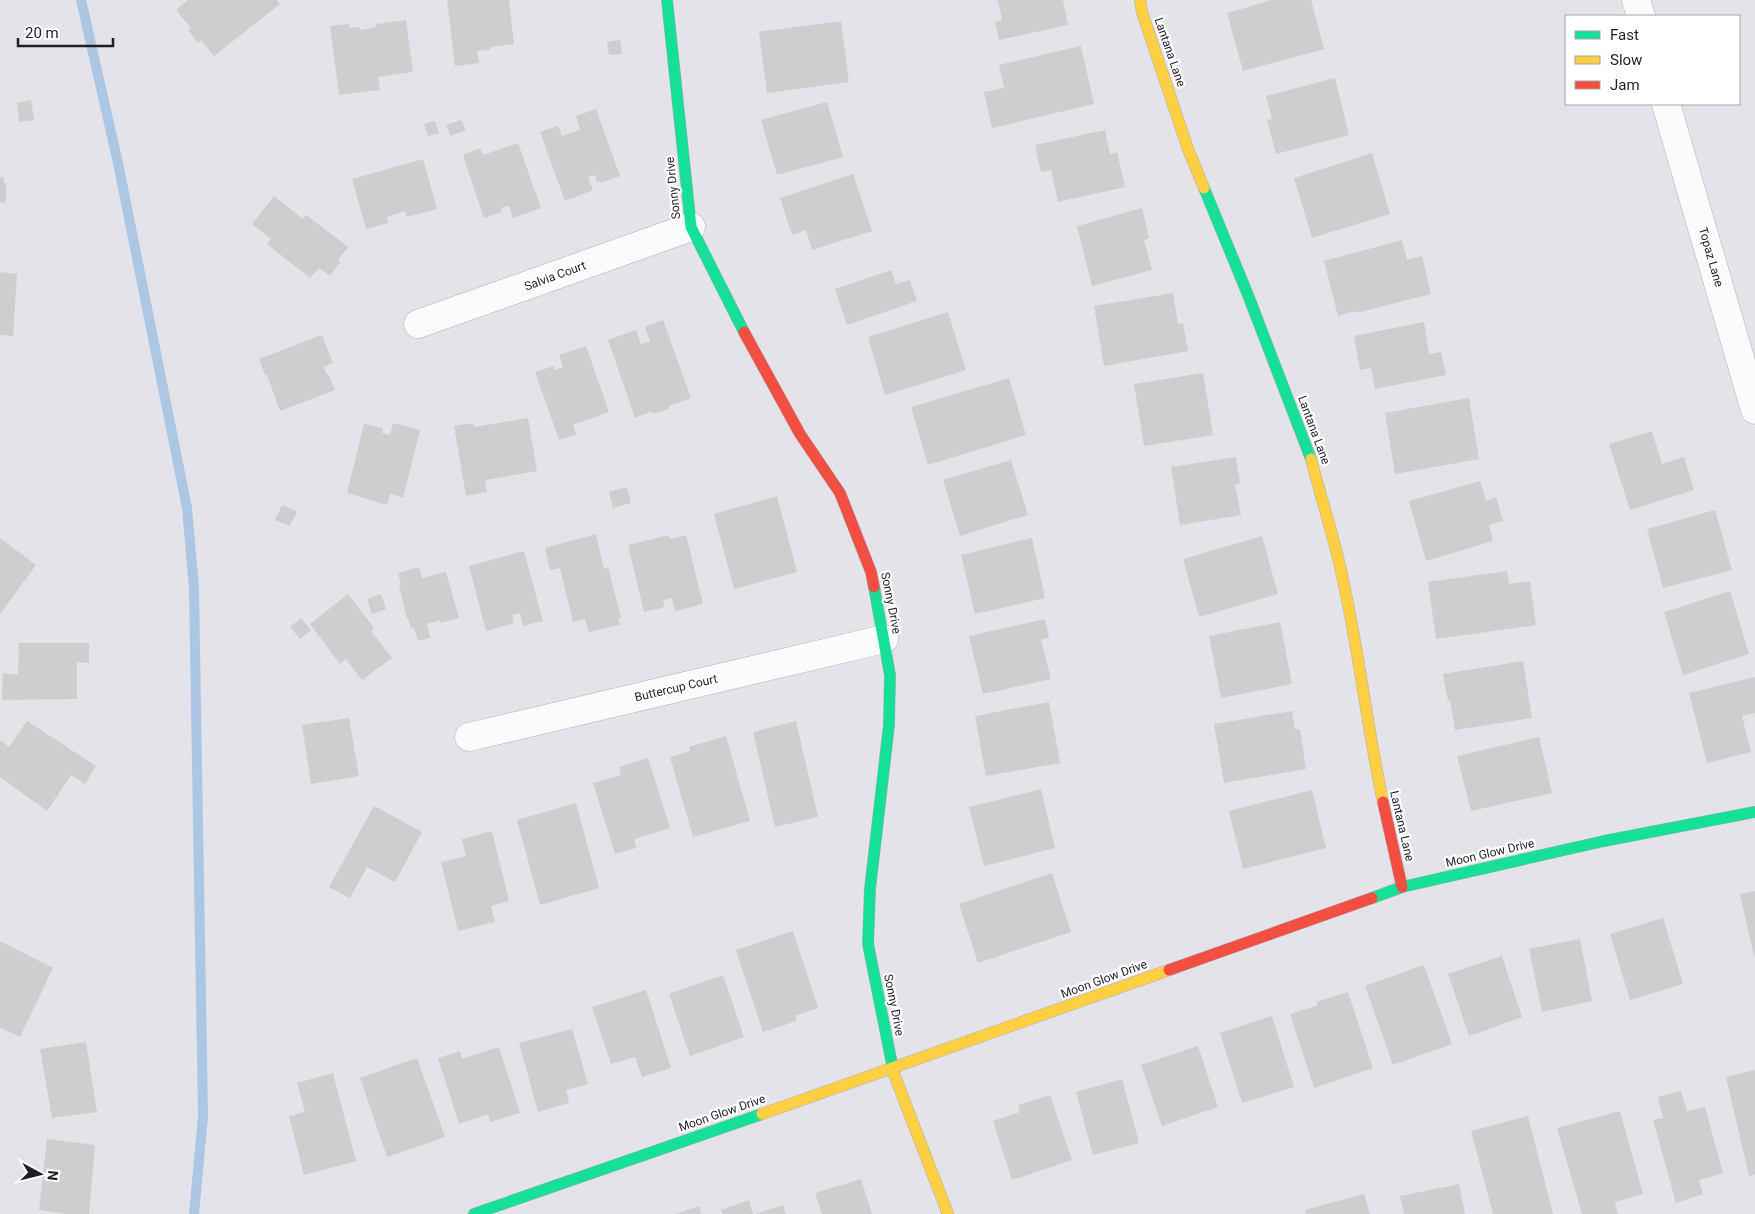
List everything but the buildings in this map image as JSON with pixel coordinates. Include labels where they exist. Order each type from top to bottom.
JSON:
[{"type":"street","name":"Sonny Drive","points":[[667,0],[691,227],[751,345],[800,434],[840,493],[871,572],[890,675],[889,725],[870,889],[868,944],[892,1069],[948,1214]]},
{"type":"street","name":"Lantana Lane","points":[[1140,0],[1142,12],[1188,149],[1248,295],[1310,457],[1339,563],[1360,672],[1372,750],[1402,887]]},
{"type":"street","points":[[1636,0],[1641,15]]},
{"type":"street","name":"Topaz Lane","points":[[1666,105],[1755,410]]},
{"type":"street","name":"Salvia Court","points":[[418,324],[691,227]]},
{"type":"street","name":"Buttercup Court","points":[[469,737],[884,639]]},
{"type":"street","name":"Moon Glow Drive","points":[[474,1214],[892,1069],[1402,887],[1604,841],[1755,812]]},
{"type":"waterway","points":[[81,0],[118,163],[187,508],[194,588],[203,1116],[194,1214]]},
{"type":"traffic: fast","points":[[667,0],[691,227],[744,332]]},
{"type":"traffic: fast","points":[[1204,188],[1248,295],[1311,459]]},
{"type":"traffic: fast","points":[[874,587],[890,675],[889,725],[870,889],[868,944],[894,1074]]},
{"type":"traffic: fast","points":[[1372,898],[1402,887],[1604,841],[1755,812]]},
{"type":"traffic: fast","points":[[474,1214],[762,1114]]},
{"type":"traffic: slow","points":[[1140,0],[1142,12],[1188,149],[1204,188]]},
{"type":"traffic: slow","points":[[1311,459],[1346,592],[1383,802]]},
{"type":"traffic: slow","points":[[762,1114],[1169,970]]},
{"type":"traffic: slow","points":[[894,1074],[948,1214]]},
{"type":"traffic: jam","points":[[744,332],[800,434],[840,493],[871,572],[874,587]]},
{"type":"traffic: jam","points":[[1383,802],[1402,887]]},
{"type":"traffic: jam","points":[[1169,970],[1372,898]]}]
